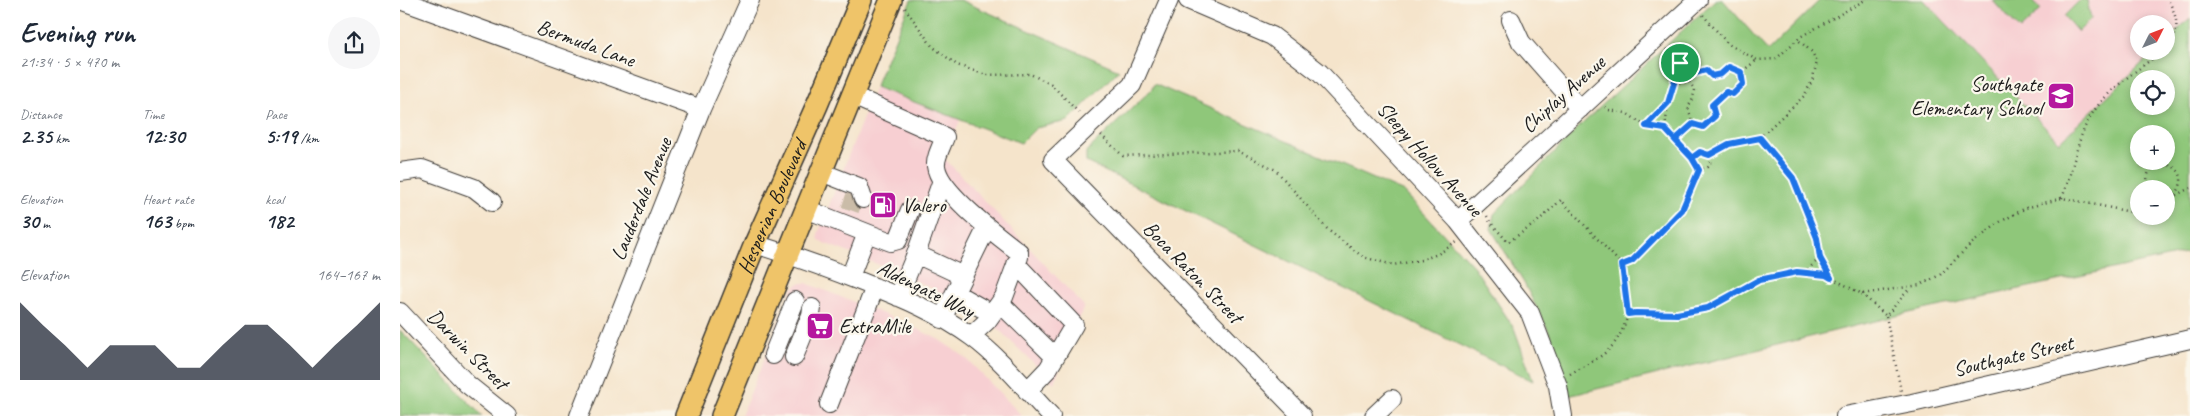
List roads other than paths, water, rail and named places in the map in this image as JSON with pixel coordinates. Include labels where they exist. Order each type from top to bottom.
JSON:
[{"type":"main road","name":"Hesperian Boulevard","points":[[686,416],[755,244],[861,0]]},
{"type":"main road","name":"Hesperian Boulevard","points":[[722,416],[821,172],[896,2]]},
{"type":"street","name":"Bermuda Lane","points":[[400,0],[701,109]]},
{"type":"street","name":"Lauderdale Avenue","points":[[579,416],[701,109],[750,0]]},
{"type":"street","name":"Boca Raton Street","points":[[1169,0],[1132,85],[1053,160],[1302,416]]},
{"type":"street","name":"Sleepy Hollow Avenue","points":[[1188,0],[1272,36],[1320,73],[1458,221],[1530,313],[1556,381],[1563,416]]},
{"type":"street","name":"Chiplay Avenue","points":[[1458,221],[1696,2]]},
{"type":"street","points":[[1511,20],[1521,42],[1580,110]]},
{"type":"street","points":[[853,96],[945,137],[935,165],[941,183],[987,227],[1019,252],[1004,298],[971,336]]},
{"type":"street","points":[[400,172],[422,170],[474,188],[492,202]]},
{"type":"street","points":[[821,172],[852,205],[867,233],[890,242],[898,240],[910,210]]},
{"type":"street","points":[[898,297],[916,254],[941,183]]},
{"type":"street","points":[[806,209],[852,205]]},
{"type":"street","points":[[942,319],[987,227]]},
{"type":"street","points":[[850,277],[867,233]]},
{"type":"street","name":"Aldengate Way","points":[[755,244],[788,254],[875,287],[942,319],[971,336],[986,348],[1051,416]]},
{"type":"street","points":[[916,254],[963,276]]},
{"type":"street","points":[[1016,264],[1074,325],[1048,369],[1027,391]]},
{"type":"street","points":[[829,404],[875,287]]},
{"type":"street","points":[[955,293],[996,309],[1055,357]]},
{"type":"street","points":[[783,356],[804,304]]},
{"type":"street","name":"Darwin Street","points":[[400,312],[467,384],[507,416]]},
{"type":"street","name":"Southgate Street","points":[[1845,416],[1910,408],[2190,339]]},
{"type":"street","points":[[1374,416],[1392,399]]},
{"type":"tunnel","points":[[850,210],[855,196]]},
{"type":"place","name":"Southgate Elementary School","points":[[2061,96]]},
{"type":"place","name":"Valero","points":[[883,205]]},
{"type":"place","name":"ExtraMile","points":[[820,326]]}]
